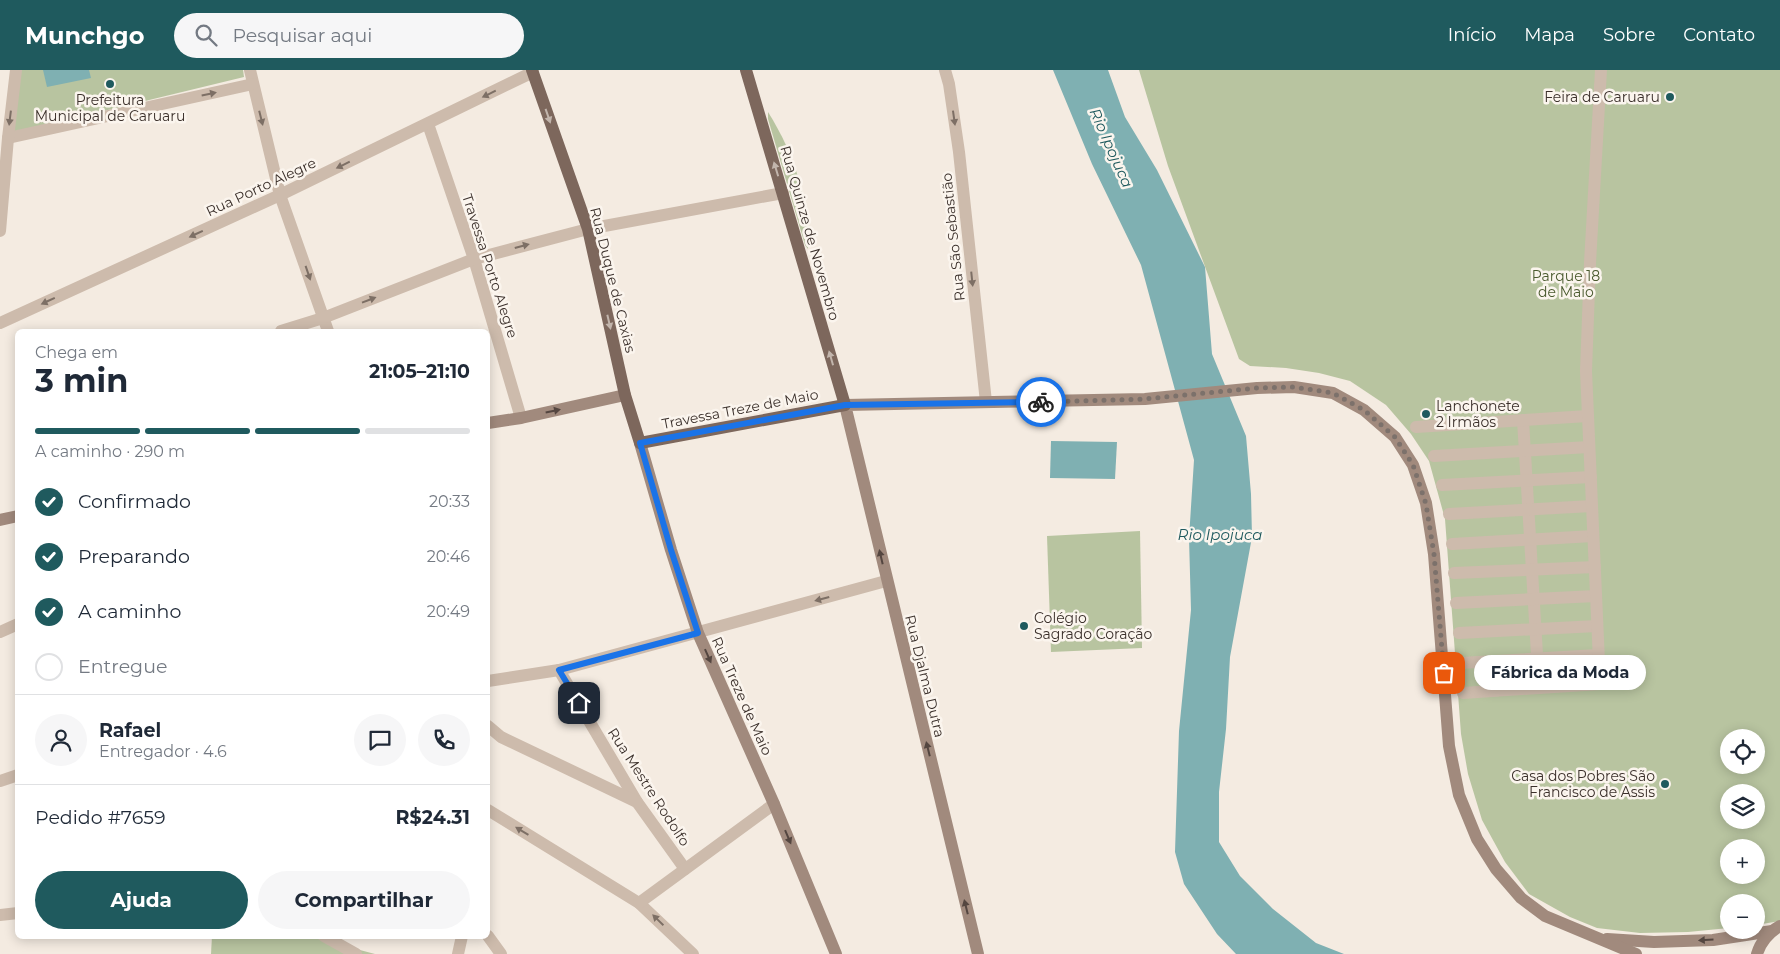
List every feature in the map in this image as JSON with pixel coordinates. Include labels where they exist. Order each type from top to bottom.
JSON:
[{"type":"main road","name":"Rua Quinze de Novembro","points":[[746,70],[845,405]]},
{"type":"main road","name":"Rua Duque de Caxias","points":[[533,71],[588,229],[626,395],[640,443]]},
{"type":"main road","name":"Travessa Treze de Maio","points":[[640,443],[845,405]]},
{"type":"street","points":[[0,231],[16,70]]},
{"type":"street","points":[[250,70],[280,195],[327,329]]},
{"type":"street","name":"Rua São Sebastião","points":[[945,70],[949,84],[959,152],[986,402]]},
{"type":"street","points":[[1463,693],[1600,684],[1586,371],[1601,70]]},
{"type":"street","name":"Rua Porto Alegre","points":[[0,324],[280,195],[533,71]]},
{"type":"street","points":[[8,138],[253,84]]},
{"type":"street","name":"Travessa Porto Alegre","points":[[428,124],[474,259],[521,418]]},
{"type":"street","points":[[287,329],[323,318],[474,259],[588,229],[783,193]]},
{"type":"street","points":[[845,405],[1148,399],[1257,388],[1294,387],[1333,393],[1364,410],[1395,437],[1413,465],[1426,504],[1434,554],[1449,746],[1459,795],[1477,839],[1496,869],[1521,898],[1546,916],[1636,954]]},
{"type":"street","points":[[490,424],[626,395]]},
{"type":"street","name":"Rua Djalma Dutra","points":[[845,405],[886,581],[978,954]]},
{"type":"street","points":[[1416,427],[1588,416]]},
{"type":"street","points":[[1523,420],[1539,688]]},
{"type":"street","name":"Rua Treze de Maio","points":[[640,443],[671,550],[698,633],[774,804],[836,954]]},
{"type":"street","points":[[1434,456],[1589,447]]},
{"type":"street","points":[[1442,485],[1591,477]]},
{"type":"street","points":[[1449,514],[1592,506]]},
{"type":"street","points":[[0,520],[15,517]]},
{"type":"street","points":[[1452,544],[1593,536]]},
{"type":"street","points":[[1454,573],[1594,566]]},
{"type":"street","points":[[490,681],[559,670],[886,581]]},
{"type":"street","points":[[1456,604],[1596,596]]},
{"type":"street","points":[[0,632],[15,625]]},
{"type":"street","points":[[1458,633],[1597,626]]},
{"type":"street","points":[[1461,663],[1598,656]]},
{"type":"street","name":"Rua Mestre Rodolfo","points":[[559,670],[637,802],[685,869]]},
{"type":"street","points":[[490,728],[501,737],[637,802]]},
{"type":"street","points":[[0,781],[15,776]]},
{"type":"street","points":[[639,903],[774,804]]},
{"type":"street","points":[[490,811],[639,903],[693,954]]},
{"type":"street","points":[[0,915],[15,912]]},
{"type":"street","points":[[1595,938],[1654,942],[1713,940],[1776,929]]},
{"type":"street","points":[[1757,954],[1763,940],[1776,929]]},
{"type":"street","points":[[329,939],[356,954]]},
{"type":"street","points":[[458,954],[461,939]]},
{"type":"street","points":[[490,939],[501,954]]},
{"type":"green space","points":[[20,70],[243,70],[244,77],[13,133]]},
{"type":"green space","name":"Parque 18 de Maio","points":[[1139,70],[1780,70],[1780,921],[1765,924],[1765,894],[1720,894],[1720,929],[1640,933],[1597,928],[1570,917],[1529,894],[1505,862],[1482,820],[1468,774],[1461,734],[1445,519],[1429,461],[1411,434],[1386,405],[1350,381],[1319,373],[1286,368],[1250,366],[1239,359],[1168,166]]},
{"type":"green space","points":[[768,112],[786,145],[798,178],[805,212],[808,249],[805,245],[768,119]]},
{"type":"green space","points":[[1140,531],[1142,648],[1051,652],[1047,536]]},
{"type":"green space","points":[[212,939],[318,939],[375,954],[211,954]]},
{"type":"water","points":[[43,70],[89,70],[91,78],[47,87]]},
{"type":"water","name":"Rio Ipojuca","points":[[1053,70],[1108,70],[1125,117],[1157,170],[1205,267],[1212,354],[1246,436],[1251,494],[1252,537],[1230,657],[1226,729],[1219,792],[1219,842],[1240,876],[1273,909],[1316,943],[1344,954],[1236,954],[1217,934],[1184,884],[1175,852],[1179,731],[1191,610],[1189,538],[1194,460],[1141,265],[1092,164]]},
{"type":"water","points":[[1051,441],[1117,442],[1115,479],[1050,478]]},
{"type":"way so far","points":[[1041,402],[1145,399],[1257,388],[1294,387],[1333,393],[1364,410],[1395,437],[1413,465],[1426,504],[1434,554],[1444,673]]},
{"type":"place","name":"Prefeitura Municipal de Caruaru","points":[[110,84]]},
{"type":"place","name":"Feira de Caruaru","points":[[1670,97]]},
{"type":"place","name":"Lanchonete 2 Irmãos","points":[[1426,414]]},
{"type":"place","name":"Colégio Sagrado Coração","points":[[1024,626]]},
{"type":"place","name":"Fábrica da Moda","points":[[1444,673]]},
{"type":"place","name":"Casa dos Pobres São Francisco de Assis","points":[[1665,784]]},
{"type":"route","points":[[579,703],[559,670],[698,633],[671,550],[640,443],[845,405],[1041,402]]}]
